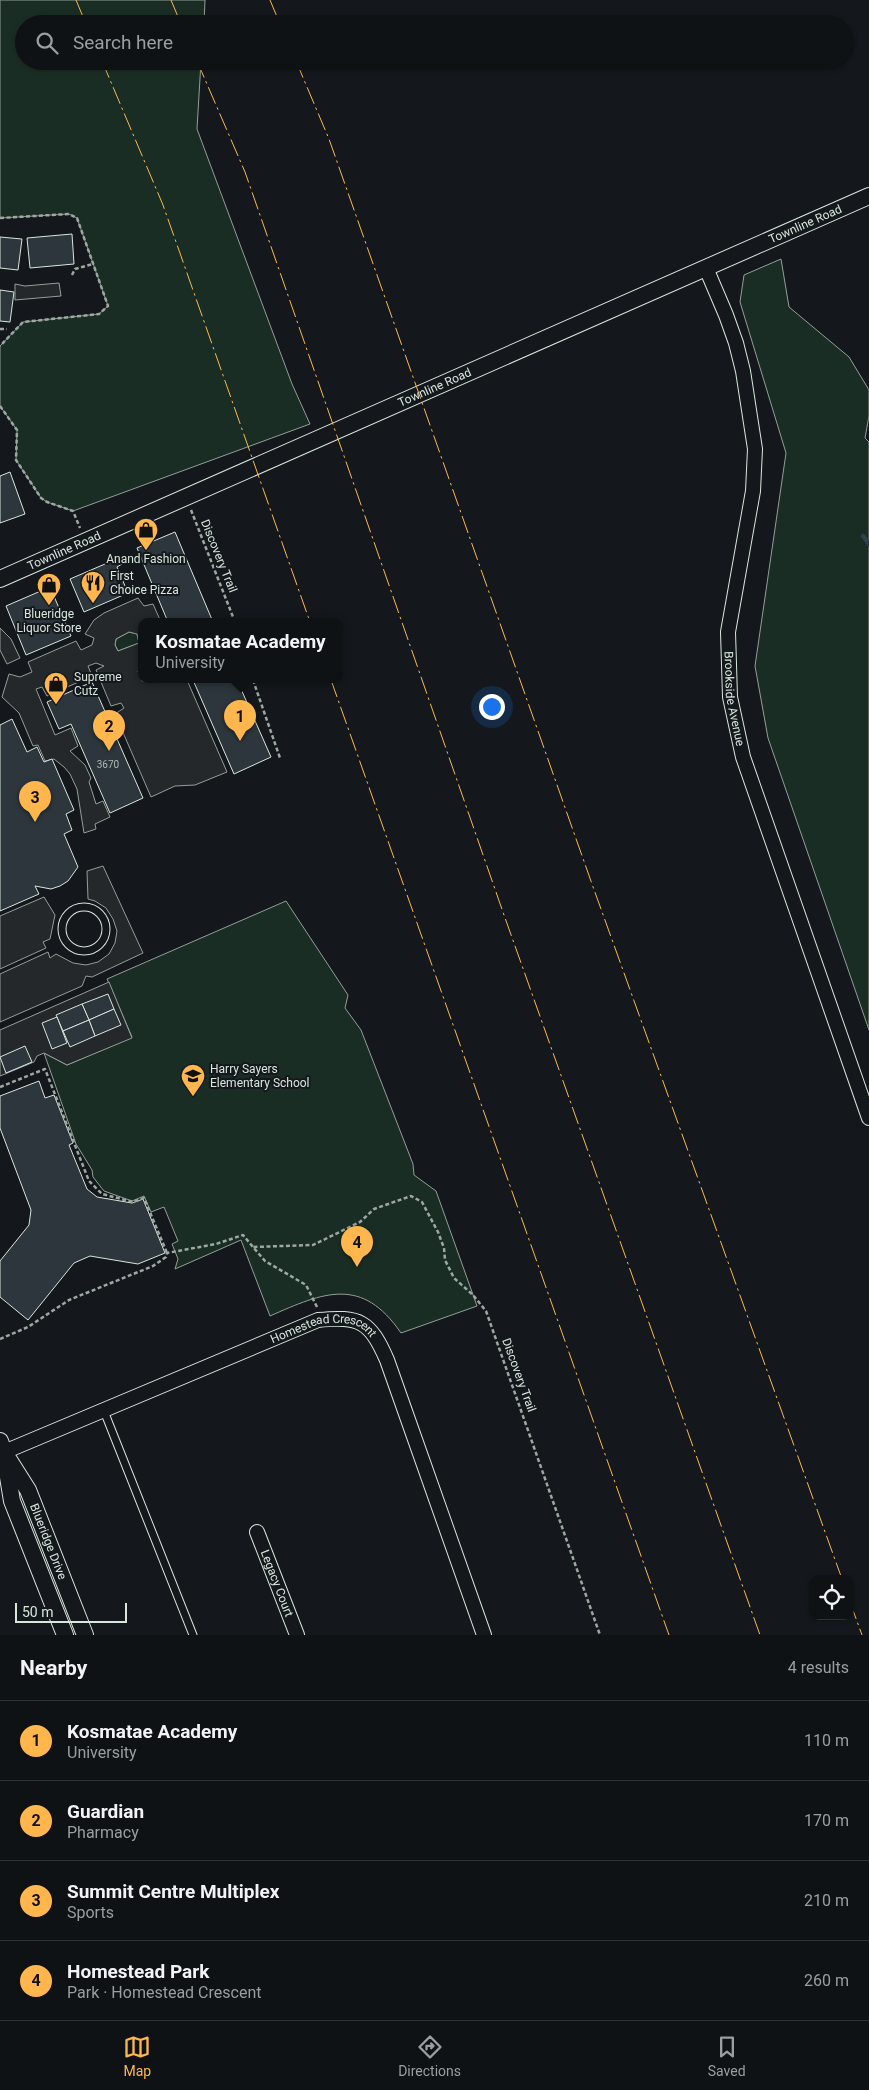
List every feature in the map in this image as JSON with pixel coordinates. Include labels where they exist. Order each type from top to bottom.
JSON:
[{"type":"street","name":"Townline Road","points":[[0,579],[869,196]]},
{"type":"street","name":"Brookside Avenue","points":[[706,268],[736,343],[743,371],[755,449],[753,491],[728,632],[730,697],[743,758],[869,1118]]},
{"type":"street","name":"Homestead Crescent","points":[[2,1446],[104,1411],[322,1319],[340,1318],[361,1322],[377,1338],[484,1635]]},
{"type":"street","name":"Blueridge Drive","points":[[2,1446],[12,1501],[64,1635]]},
{"type":"street","name":"Blueridge Drive","points":[[2,1446],[28,1490],[85,1635]]},
{"type":"street","name":"Legacy Court","points":[[257,1532],[297,1635]]},
{"type":"lane","points":[[77,908],[92,908],[99,913],[106,926],[104,940],[100,946],[86,952],[79,952],[66,944],[61,931],[65,916],[77,908]]},
{"type":"lane","points":[[104,1411],[193,1635]]},
{"type":"path","points":[[0,218],[69,214],[77,218],[108,306],[99,314],[23,322],[0,346]]},
{"type":"path","points":[[72,275],[75,269],[93,264]]},
{"type":"path","points":[[0,328],[7,329]]},
{"type":"path","points":[[0,406],[17,430],[16,460],[21,468],[41,498],[73,511],[86,541]]},
{"type":"path","name":"Discovery Trail","points":[[185,497],[233,618]]},
{"type":"path","points":[[254,683],[280,758]]},
{"type":"path","points":[[0,1087],[45,1069],[89,1181],[102,1194],[132,1202],[144,1198],[167,1253],[166,1257],[153,1266],[69,1300],[28,1327],[0,1339]]},
{"type":"path","name":"Discovery Trail","points":[[253,1247],[312,1245],[360,1222],[374,1209],[399,1199],[411,1196],[422,1202],[438,1232],[444,1248],[445,1260],[454,1278],[473,1294],[486,1311],[600,1635]]},
{"type":"path","points":[[167,1253],[216,1244],[243,1235],[265,1261],[306,1285],[322,1319]]},
{"type":"green space","points":[[0,0],[205,0],[204,15],[15,15],[15,70],[200,70],[197,129],[292,384],[310,424],[73,511],[47,502],[41,498],[16,460],[17,430],[0,406],[0,346],[23,322],[99,314],[108,306],[77,218],[69,214],[0,218]]},
{"type":"green space","points":[[781,259],[789,307],[849,357],[869,390],[869,416],[865,438],[869,442],[869,1030],[768,738],[755,666],[786,453],[740,302],[744,275]]},
{"type":"green space","points":[[129,632],[137,634],[138,643],[118,651],[115,645],[116,639]]},
{"type":"green space","name":"Harry Sayers Elementary School","points":[[286,901],[348,995],[345,1008],[361,1030],[413,1164],[414,1175],[436,1191],[477,1306],[401,1333],[386,1315],[372,1303],[357,1296],[341,1294],[325,1296],[270,1316],[241,1240],[175,1269],[178,1259],[172,1244],[178,1241],[164,1207],[151,1212],[144,1196],[132,1201],[104,1191],[93,1177],[92,1170],[76,1144],[44,1053],[67,1065],[132,1037],[107,979]]},
{"type":"shaded area","points":[[59,283],[61,296],[15,300],[15,284],[25,286]]},
{"type":"shaded area","points":[[138,598],[144,606],[153,604],[159,618],[138,618],[138,638],[137,634],[129,632],[116,639],[115,645],[118,651],[138,643],[138,683],[188,683],[227,772],[195,785],[175,786],[151,797],[115,714],[124,708],[121,703],[111,706],[96,670],[104,666],[96,663],[88,666],[92,676],[47,696],[42,687],[36,689],[55,735],[71,728],[78,746],[70,751],[85,765],[91,778],[89,782],[96,804],[103,801],[110,817],[95,824],[96,829],[84,833],[77,789],[70,774],[54,759],[45,761],[38,745],[33,746],[19,713],[2,697],[9,674],[20,677],[32,672],[28,662],[76,641],[81,650],[92,645],[94,638],[85,634],[94,620],[104,613]]},
{"type":"shaded area","points":[[0,628],[11,639],[20,658],[7,664],[0,650]]},
{"type":"shaded area","points":[[103,866],[143,953],[92,977],[86,976],[82,986],[0,1022],[0,974],[48,952],[50,958],[56,954],[73,963],[86,965],[98,962],[109,954],[115,943],[117,931],[113,919],[106,908],[88,899],[87,871]]},
{"type":"shaded area","points":[[44,897],[55,915],[50,939],[43,942],[46,948],[0,969],[0,916]]},
{"type":"shaded area","points":[[109,982],[132,1038],[67,1065],[44,1053],[37,1056],[34,1062],[0,1076],[0,1030]]},
{"type":"building","points":[[72,234],[74,264],[30,268],[27,238]]},
{"type":"building","points":[[0,237],[22,239],[18,270],[0,268]]},
{"type":"building","points":[[0,290],[14,292],[10,322],[0,321]]},
{"type":"building","points":[[10,472],[25,514],[0,523],[0,476]]},
{"type":"building","points":[[175,532],[211,618],[166,618],[137,548]]},
{"type":"building","points":[[119,558],[122,564],[117,567],[128,593],[84,612],[70,579]]},
{"type":"building","points":[[50,587],[71,636],[26,655],[6,606]]},
{"type":"building","points":[[92,682],[143,798],[110,813],[71,724],[59,729],[47,702]]},
{"type":"building","points":[[194,683],[238,683],[271,757],[234,774]]},
{"type":"building","points":[[12,719],[27,752],[37,747],[44,762],[52,759],[74,810],[66,814],[72,830],[64,834],[78,867],[68,881],[60,886],[51,889],[35,886],[39,894],[0,911],[0,725]]},
{"type":"building","points":[[108,994],[114,1009],[89,1020],[82,1004]]},
{"type":"building","points":[[82,1004],[89,1020],[63,1031],[56,1015]]},
{"type":"building","points":[[114,1009],[121,1025],[95,1036],[89,1020]]},
{"type":"building","points":[[57,1017],[67,1043],[52,1049],[42,1023]]},
{"type":"building","points":[[89,1020],[95,1036],[70,1047],[63,1031]]},
{"type":"building","points":[[25,1046],[32,1062],[6,1073],[0,1057]]},
{"type":"building","points":[[39,1081],[45,1098],[54,1095],[73,1143],[69,1145],[87,1189],[97,1197],[132,1203],[143,1199],[165,1253],[138,1264],[90,1256],[74,1263],[28,1320],[0,1297],[0,1261],[29,1225],[31,1210],[0,1128],[0,1096]]},
{"type":"waterway","points":[[863,536],[869,544]]},
{"type":"power","points":[[76,0],[82,15]]},
{"type":"power","points":[[171,0],[177,15]]},
{"type":"power","points":[[270,0],[276,15]]},
{"type":"power","points":[[106,70],[163,205],[309,618]]},
{"type":"power","points":[[201,70],[245,172],[504,915],[760,1635]]},
{"type":"power","points":[[300,70],[329,139],[592,884],[841,1575]]},
{"type":"power","points":[[332,683],[669,1635]]},
{"type":"power","points":[[854,1613],[862,1635]]},
{"type":"place","name":"Anand Fashion","points":[[146,551]]},
{"type":"place","name":"First Choice Pizza","points":[[93,604]]},
{"type":"place","name":"Blueridge Liquor Store","points":[[49,606]]},
{"type":"place","name":"Supreme Cutz","points":[[56,705]]},
{"type":"place","name":"Kosmatae Academy","points":[[240,741]]},
{"type":"place","name":"Guardian","points":[[109,751]]},
{"type":"place","name":"Summit Centre Multiplex","points":[[35,822]]},
{"type":"place","name":"Harry Sayers Elementary School","points":[[193,1097]]},
{"type":"place","name":"Homestead Park","points":[[357,1267]]}]
